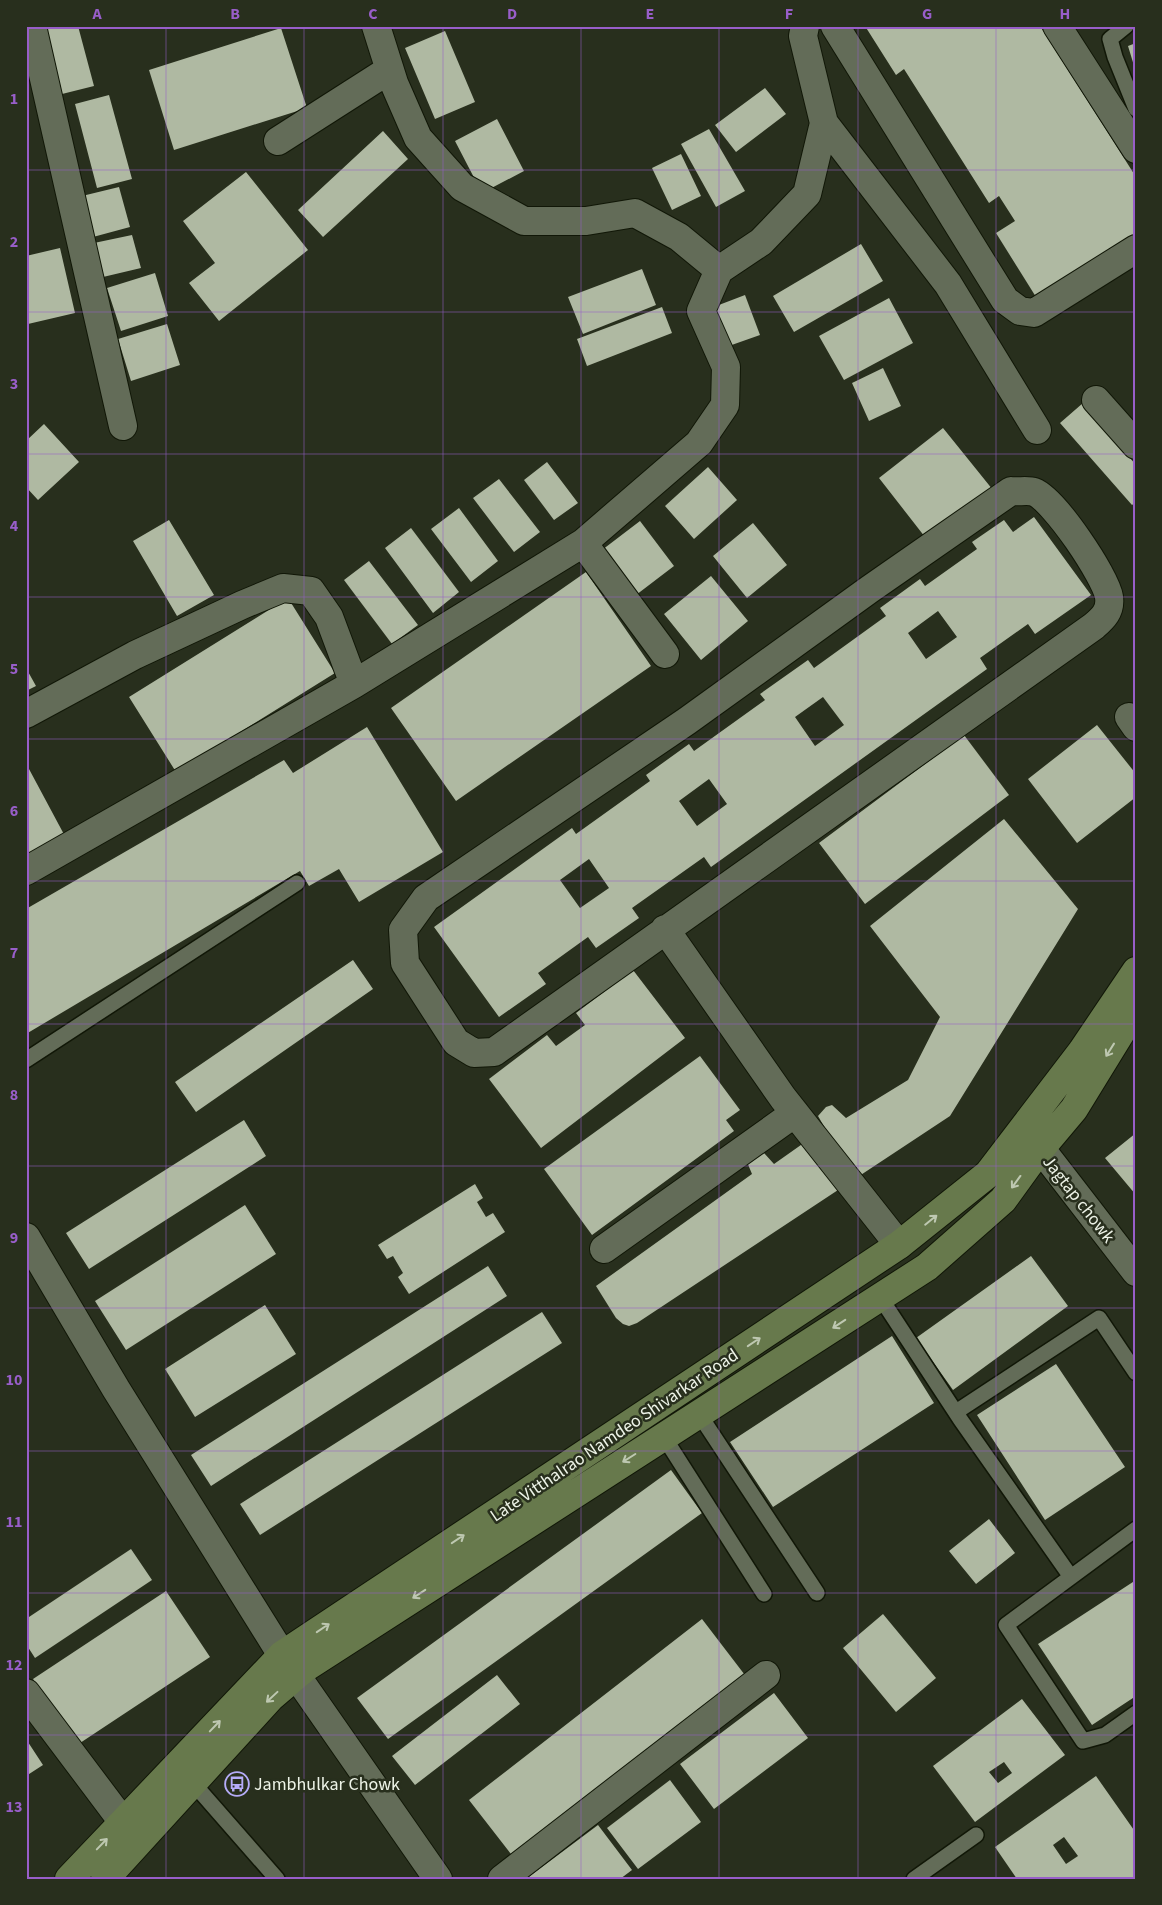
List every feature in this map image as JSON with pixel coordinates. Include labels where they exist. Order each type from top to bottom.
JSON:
[{"type":"main road","name":"Late Vitthalrao Namdeo Shivarkar Road","points":[[69,1879],[124,1822],[290,1666],[899,1245],[988,1174],[1082,1051],[1136,972]]},
{"type":"main road","name":"Late Vitthalrao Namdeo Shivarkar Road","points":[[290,1666],[306,1668],[927,1267],[1003,1200],[1074,1109],[1136,1008]]},
{"type":"main road","name":"Late Vitthalrao Namdeo Shivarkar Road","points":[[105,1879],[165,1810],[193,1783],[271,1696],[290,1666]]},
{"type":"street","points":[[32,26],[123,426]]},
{"type":"street","points":[[376,26],[390,70],[418,138],[462,187],[524,221],[586,221],[635,213],[679,237],[719,270]]},
{"type":"street","points":[[806,26],[803,36],[824,123],[948,284],[1037,430]]},
{"type":"street","points":[[1057,26],[1136,149]]},
{"type":"street","points":[[839,29],[1005,300],[1020,311],[1034,313],[1136,249]]},
{"type":"street","points":[[278,141],[390,70]]},
{"type":"street","points":[[26,871],[354,684],[583,543],[699,443],[725,405],[726,367],[701,311],[719,270],[761,242],[807,194],[824,123]]},
{"type":"street","points":[[1096,400],[1136,445]]},
{"type":"street","points":[[1012,491],[1035,492],[1054,507],[1084,549],[1109,597],[1107,614],[1094,626],[665,929],[494,1052],[474,1053],[456,1042],[405,963],[403,930],[426,898],[687,721],[870,589],[1012,491]]},
{"type":"street","points":[[583,543],[665,654]]},
{"type":"street","points":[[26,714],[135,656],[283,588],[311,591],[329,617],[354,684]]},
{"type":"street","points":[[665,929],[795,1113],[899,1245]]},
{"type":"street","points":[[604,1249],[795,1113]]},
{"type":"street","name":"Jagtap chowk","points":[[1041,1149],[1136,1272]]},
{"type":"street","points":[[26,1237],[116,1389],[290,1666],[438,1879]]},
{"type":"street","points":[[502,1879],[766,1675]]},
{"type":"street","points":[[26,1693],[124,1822]]},
{"type":"lane","points":[[1126,26],[1110,38],[1114,57],[1136,109]]},
{"type":"lane","points":[[26,1060],[297,882]]},
{"type":"lane","points":[[880,1297],[956,1412],[1071,1577]]},
{"type":"lane","points":[[956,1412],[1099,1318],[1136,1373]]},
{"type":"lane","points":[[699,1414],[817,1593]]},
{"type":"lane","points":[[664,1436],[764,1594]]},
{"type":"lane","points":[[1136,1529],[1006,1625],[1083,1741],[1105,1734],[1136,1712]]},
{"type":"lane","points":[[193,1783],[277,1879]]},
{"type":"lane","points":[[914,1879],[976,1836]]},
{"type":"building","points":[[40,26],[78,26],[94,86],[58,95]]},
{"type":"building","points":[[865,26],[1040,26],[1136,177],[1136,234],[1036,297],[996,233],[1015,221],[999,196],[989,203],[904,69],[896,75]]},
{"type":"building","points":[[281,28],[307,108],[174,150],[149,70]]},
{"type":"building","points":[[445,31],[475,102],[435,119],[405,48]]},
{"type":"building","points":[[1136,43],[1136,69],[1135,69],[1128,46]]},
{"type":"building","points":[[765,88],[786,114],[736,152],[715,125]]},
{"type":"building","points":[[109,95],[132,179],[97,188],[75,104]]},
{"type":"building","points":[[497,119],[524,171],[482,193],[455,141]]},
{"type":"building","points":[[709,129],[745,191],[716,207],[681,144]]},
{"type":"building","points":[[383,131],[408,159],[323,237],[298,210]]},
{"type":"building","points":[[681,154],[701,196],[672,210],[652,168]]},
{"type":"building","points":[[246,172],[308,250],[219,321],[189,283],[215,263],[183,221]]},
{"type":"building","points":[[119,187],[130,227],[93,237],[82,196]]},
{"type":"building","points":[[132,235],[141,268],[103,277],[94,243]]},
{"type":"building","points":[[861,244],[883,281],[794,332],[773,296]]},
{"type":"building","points":[[60,248],[75,313],[28,324],[26,256]]},
{"type":"building","points":[[642,269],[656,305],[583,334],[568,297]]},
{"type":"building","points":[[155,273],[168,316],[121,331],[107,288]]},
{"type":"building","points":[[745,295],[760,335],[726,347],[711,308]]},
{"type":"building","points":[[889,298],[913,343],[844,380],[819,336]]},
{"type":"building","points":[[662,307],[672,333],[587,366],[577,339]]},
{"type":"building","points":[[167,324],[180,365],[131,381],[118,339]]},
{"type":"building","points":[[883,368],[901,406],[869,421],[852,383]]},
{"type":"building","points":[[1083,403],[1136,465],[1136,502],[1132,505],[1060,423]]},
{"type":"building","points":[[44,424],[79,462],[38,500],[26,487],[26,441]]},
{"type":"building","points":[[943,428],[997,495],[932,546],[879,478]]},
{"type":"building","points":[[547,462],[578,503],[554,520],[524,480]]},
{"type":"building","points":[[708,467],[737,500],[694,539],[665,506]]},
{"type":"building","points":[[499,479],[540,532],[514,552],[473,498]]},
{"type":"building","points":[[459,508],[498,561],[471,582],[431,529]]},
{"type":"building","points":[[1034,517],[1091,595],[1035,634],[1028,624],[980,658],[987,669],[711,867],[704,857],[632,908],[639,918],[596,948],[588,937],[538,973],[546,984],[499,1017],[434,927],[572,828],[576,834],[650,781],[646,775],[689,744],[694,751],[765,700],[760,694],[808,660],[814,668],[886,616],[880,608],[920,579],[925,586],[977,549],[972,542],[1004,520],[1013,532]],"holes":[[[938,611],[957,637],[926,659],[908,633]],[[823,697],[844,725],[815,746],[795,717]],[[709,779],[727,804],[697,826],[679,801]],[[589,859],[609,888],[580,908],[560,880]]]},
{"type":"building","points":[[169,520],[214,595],[177,616],[133,541]]},
{"type":"building","points":[[640,521],[674,566],[636,595],[602,550]]},
{"type":"building","points":[[753,523],[787,565],[747,598],[713,556]]},
{"type":"building","points":[[411,528],[459,592],[433,613],[385,548]]},
{"type":"building","points":[[369,561],[418,625],[392,644],[344,580]]},
{"type":"building","points":[[586,572],[651,666],[456,801],[391,708]]},
{"type":"building","points":[[711,576],[748,621],[701,660],[664,614]]},
{"type":"building","points":[[288,598],[335,673],[176,772],[129,697]]},
{"type":"building","points":[[26,668],[36,686],[26,691]]},
{"type":"building","points":[[1097,725],[1136,774],[1136,797],[1077,843],[1028,779]]},
{"type":"building","points":[[367,727],[443,852],[359,902],[339,869],[309,886],[300,871],[26,1034],[26,909],[284,760],[293,773]]},
{"type":"building","points":[[964,735],[1009,795],[865,904],[819,843]]},
{"type":"building","points":[[29,769],[67,840],[26,862],[26,771]]},
{"type":"building","points":[[1004,819],[1078,909],[950,1116],[637,1323],[629,1326],[623,1324],[616,1318],[596,1286],[752,1174],[747,1162],[759,1152],[764,1153],[774,1164],[825,1128],[818,1116],[826,1107],[832,1105],[846,1118],[908,1080],[940,1017],[870,926]]},
{"type":"building","points":[[353,960],[373,989],[196,1112],[175,1082]]},
{"type":"building","points":[[633,970],[685,1038],[541,1148],[489,1079],[547,1035],[556,1046],[585,1025],[576,1013]]},
{"type":"building","points":[[700,1056],[740,1110],[726,1120],[734,1131],[592,1235],[544,1169]]},
{"type":"building","points":[[244,1120],[266,1156],[89,1269],[66,1233]]},
{"type":"building","points":[[1136,1133],[1136,1195],[1105,1158]]},
{"type":"building","points":[[475,1184],[483,1198],[477,1202],[486,1217],[493,1213],[505,1232],[409,1294],[398,1277],[403,1273],[393,1256],[387,1259],[378,1245]]},
{"type":"building","points":[[245,1205],[276,1254],[126,1350],[95,1301]]},
{"type":"building","points":[[1031,1256],[1068,1306],[953,1390],[916,1338]]},
{"type":"building","points":[[488,1266],[507,1296],[211,1486],[191,1455]]},
{"type":"building","points":[[265,1305],[296,1354],[195,1417],[165,1369]]},
{"type":"building","points":[[542,1312],[562,1343],[260,1535],[240,1504]]},
{"type":"building","points":[[892,1336],[934,1403],[773,1507],[730,1442]]},
{"type":"building","points":[[1056,1364],[1125,1467],[1045,1520],[977,1415]]},
{"type":"building","points":[[671,1470],[702,1513],[388,1739],[357,1698]]},
{"type":"building","points":[[989,1519],[1015,1553],[976,1584],[949,1551]]},
{"type":"building","points":[[131,1549],[152,1580],[35,1658],[26,1644],[26,1619]]},
{"type":"building","points":[[1136,1580],[1136,1696],[1092,1725],[1038,1644]]},
{"type":"building","points":[[166,1591],[210,1657],[77,1745],[33,1679]]},
{"type":"building","points":[[883,1614],[936,1678],[896,1712],[843,1648]]},
{"type":"building","points":[[702,1619],[751,1683],[518,1863],[469,1800]]},
{"type":"building","points":[[497,1675],[520,1704],[415,1785],[392,1756]]},
{"type":"building","points":[[774,1693],[808,1738],[714,1809],[680,1764]]},
{"type":"building","points":[[1022,1699],[1065,1755],[975,1822],[933,1766]],"holes":[[[1004,1762],[1012,1773],[998,1783],[989,1772]]]},
{"type":"building","points":[[26,1739],[43,1765],[26,1776]]},
{"type":"building","points":[[1096,1776],[1136,1833],[1136,1879],[1017,1879],[995,1847]],"holes":[[[1064,1837],[1078,1856],[1066,1864],[1053,1845]]]},
{"type":"building","points":[[670,1780],[701,1822],[638,1869],[607,1828]]},
{"type":"building","points":[[598,1825],[632,1870],[620,1879],[526,1879]]},
{"type":"place","name":"Jambhulkar Chowk","points":[[237,1784]]}]
